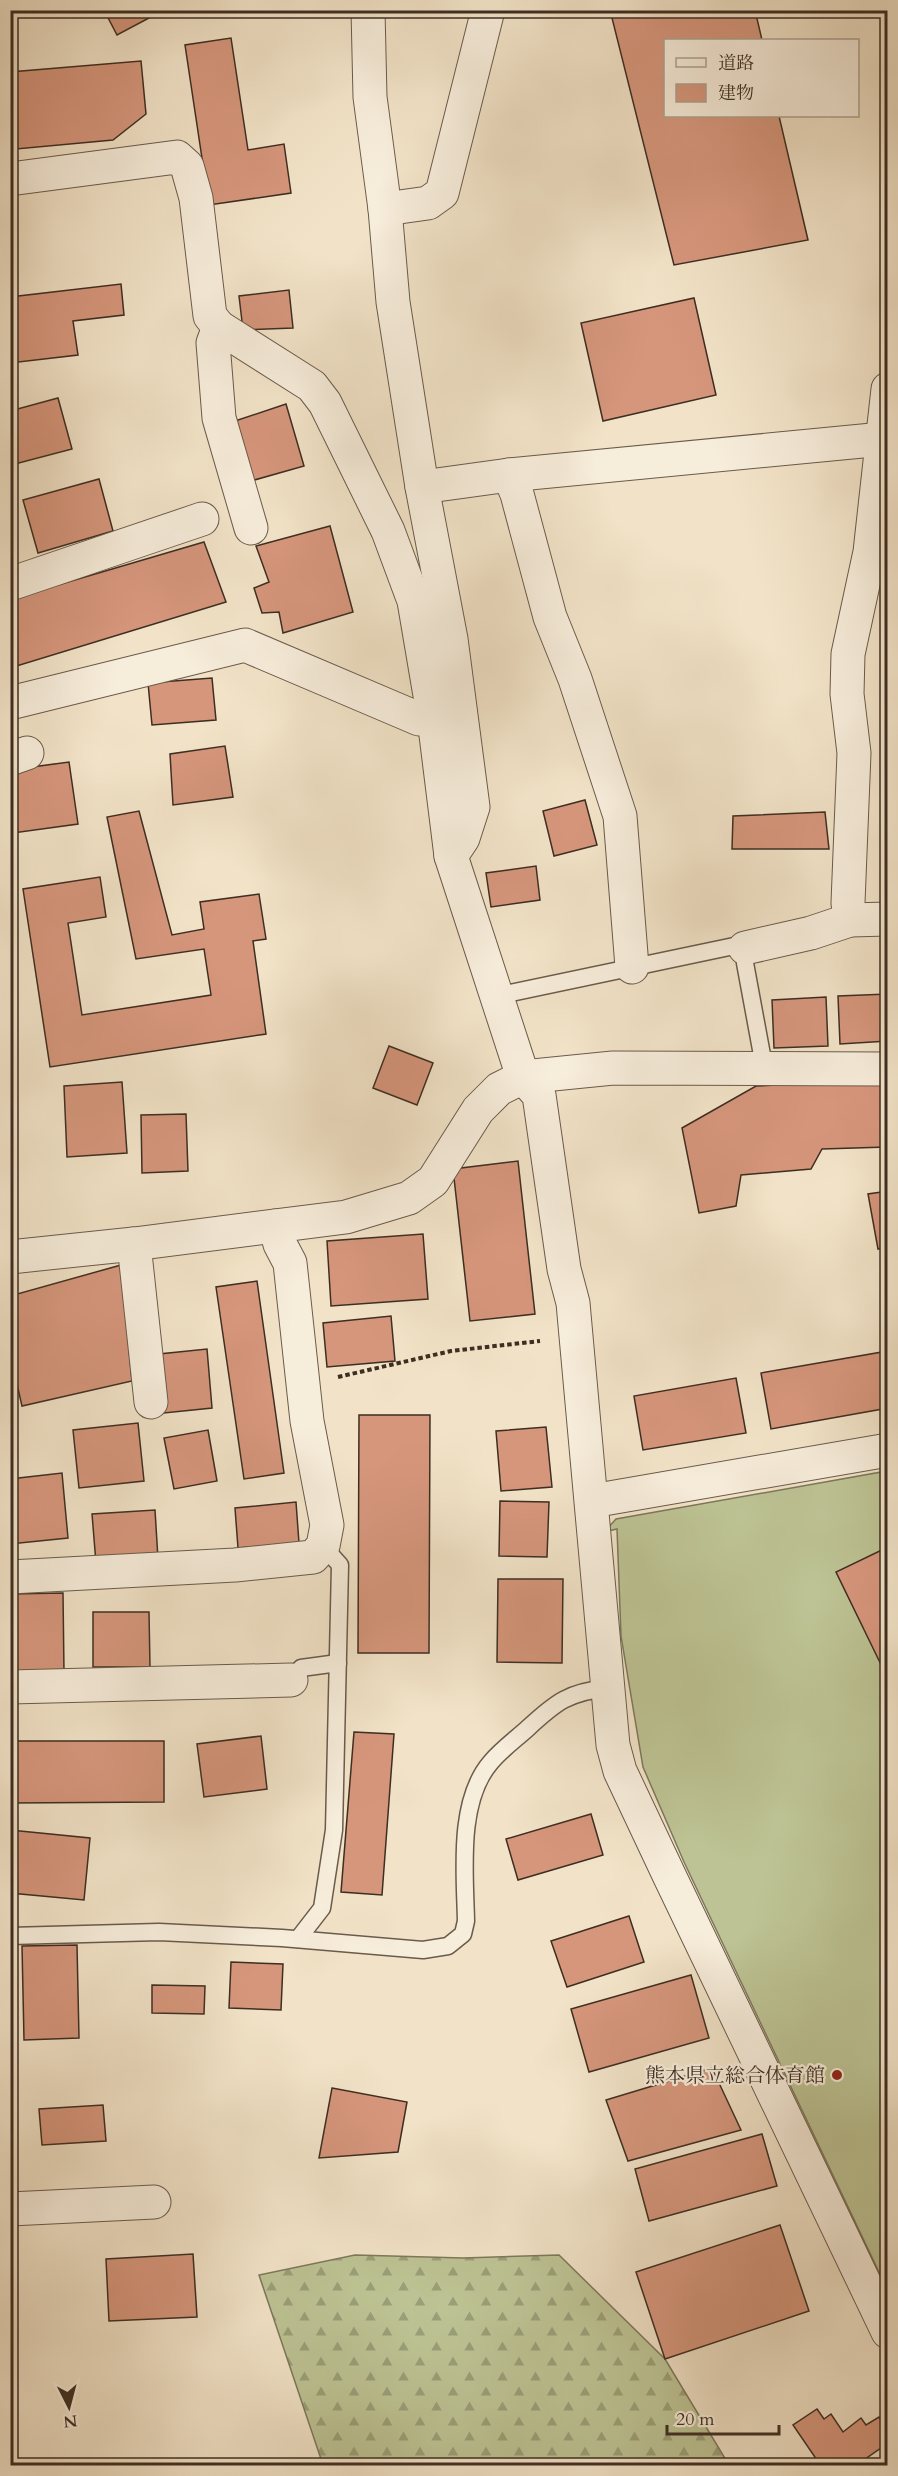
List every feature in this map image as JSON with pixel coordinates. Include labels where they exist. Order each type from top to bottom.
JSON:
[{"type":"street","points":[[368,10],[370,97],[385,209],[393,302],[422,487],[451,639],[473,807],[463,838],[451,856]]},
{"type":"street","points":[[385,209],[428,203],[442,193],[489,10]]},
{"type":"street","points":[[10,178],[177,157],[187,166],[196,198],[210,316],[219,327],[312,386],[325,404],[388,531],[414,601],[434,719],[451,856],[523,1077],[539,1095],[576,1335],[607,1688],[613,1745],[620,1771],[888,2332]]},
{"type":"street","points":[[219,327],[213,343],[219,418],[251,528]]},
{"type":"street","points":[[850,920],[848,903],[854,753],[847,694],[848,654],[870,552],[888,389]]},
{"type":"street","points":[[422,487],[509,475],[883,438]]},
{"type":"street","points":[[509,475],[517,494],[549,616],[575,679],[620,816],[632,968]]},
{"type":"street","points":[[10,584],[202,519]]},
{"type":"street","points":[[10,703],[244,645],[420,719],[434,719]]},
{"type":"street","points":[[745,948],[811,933],[850,920],[888,919]]},
{"type":"street","points":[[10,1257],[346,1217],[409,1198],[433,1181],[478,1110],[499,1089],[523,1077],[613,1068],[888,1069]]},
{"type":"street","points":[[10,1577],[235,1565],[313,1557],[323,1546],[327,1525],[307,1421],[291,1263],[280,1244],[275,1226]]},
{"type":"street","points":[[134,1244],[151,1402]]},
{"type":"street","points":[[592,1501],[888,1450]]},
{"type":"street","points":[[10,1687],[291,1680]]},
{"type":"street","points":[[10,2209],[154,2202]]},
{"type":"lane","points":[[495,996],[734,946],[745,948],[745,963],[762,1055],[762,1070]]},
{"type":"lane","points":[[298,1939],[322,1908],[334,1830],[340,1565],[323,1546]]},
{"type":"lane","points":[[291,1680],[302,1668],[338,1663]]},
{"type":"lane","points":[[10,1936],[159,1932],[298,1939],[423,1950],[448,1946],[463,1934],[466,1921],[465,1835],[472,1797],[490,1763],[554,1704],[583,1690],[607,1688]]},
{"type":"path","points":[[304,1385],[451,1351],[576,1335]]},
{"type":"green space","name":"熊本県立総合体育館","points":[[887,1471],[887,2289],[684,1862],[643,1767],[621,1636],[617,1529],[604,1532],[616,1519]]},
{"type":"green space","points":[[355,2255],[463,2258],[559,2255],[665,2359],[729,2465],[323,2465],[259,2275]]},
{"type":"building","points":[[104,10],[164,10],[117,35]]},
{"type":"building","points":[[610,10],[755,10],[762,39],[664,39],[664,117],[779,117],[808,240],[674,265]]},
{"type":"building","points":[[231,38],[248,150],[284,144],[291,193],[209,205],[185,45]]},
{"type":"building","points":[[141,61],[146,114],[113,140],[16,149],[10,72]]},
{"type":"building","points":[[121,284],[124,315],[73,321],[78,355],[10,363],[10,297]]},
{"type":"building","points":[[289,290],[293,328],[243,330],[239,296]]},
{"type":"building","points":[[694,298],[716,395],[603,421],[581,323]]},
{"type":"building","points":[[58,398],[72,449],[11,465],[10,411]]},
{"type":"building","points":[[286,404],[304,466],[251,481],[235,421]]},
{"type":"building","points":[[99,479],[113,531],[38,553],[23,500]]},
{"type":"building","points":[[330,526],[353,612],[283,633],[279,612],[262,613],[254,588],[269,582],[256,546]]},
{"type":"building","points":[[204,542],[226,602],[10,668],[10,599]]},
{"type":"building","points":[[212,678],[216,720],[152,725],[148,683]]},
{"type":"building","points":[[225,746],[233,797],[173,805],[170,754]]},
{"type":"building","points":[[69,762],[78,824],[13,833],[10,813],[10,770]]},
{"type":"building","points":[[585,800],[597,845],[554,856],[543,811]]},
{"type":"building","points":[[139,811],[172,935],[204,929],[200,902],[259,894],[266,939],[253,941],[266,1034],[50,1067],[23,889],[100,877],[106,917],[68,923],[82,1015],[211,995],[204,949],[136,959],[107,817]]},
{"type":"building","points":[[825,812],[829,849],[732,849],[733,816]]},
{"type":"building","points":[[536,866],[540,900],[491,907],[486,873]]},
{"type":"building","points":[[888,994],[888,1041],[840,1044],[838,996]]},
{"type":"building","points":[[826,997],[828,1046],[774,1048],[772,1000]]},
{"type":"building","points":[[389,1046],[433,1063],[417,1105],[373,1088]]},
{"type":"building","points":[[884,1080],[887,1147],[822,1149],[811,1169],[741,1175],[736,1206],[699,1213],[682,1128],[756,1086]]},
{"type":"building","points":[[122,1082],[127,1153],[67,1157],[64,1086]]},
{"type":"building","points":[[186,1114],[188,1171],[142,1173],[141,1115]]},
{"type":"building","points":[[518,1161],[535,1314],[470,1321],[453,1169]]},
{"type":"building","points":[[888,1191],[888,1247],[878,1249],[868,1194]]},
{"type":"building","points":[[423,1234],[428,1299],[331,1306],[327,1241]]},
{"type":"building","points":[[121,1265],[132,1381],[22,1406],[10,1354],[10,1296]]},
{"type":"building","points":[[257,1281],[284,1473],[244,1479],[216,1287]]},
{"type":"building","points":[[391,1316],[395,1361],[327,1367],[323,1323]]},
{"type":"building","points":[[207,1349],[212,1408],[164,1413],[159,1354]]},
{"type":"building","points":[[888,1351],[888,1408],[771,1429],[761,1373]]},
{"type":"building","points":[[736,1378],[746,1433],[643,1450],[634,1396]]},
{"type":"building","points":[[359,1415],[430,1415],[429,1653],[358,1653]]},
{"type":"building","points":[[138,1423],[144,1481],[79,1488],[73,1430]]},
{"type":"building","points":[[546,1427],[552,1487],[501,1491],[496,1431]]},
{"type":"building","points":[[208,1430],[217,1481],[174,1489],[164,1438]]},
{"type":"building","points":[[62,1473],[68,1538],[10,1544],[10,1479]]},
{"type":"building","points":[[500,1501],[549,1502],[547,1557],[499,1556]]},
{"type":"building","points":[[296,1502],[299,1543],[238,1548],[235,1508]]},
{"type":"building","points":[[155,1510],[158,1559],[96,1563],[92,1514]]},
{"type":"building","points":[[888,1547],[888,1679],[836,1572]]},
{"type":"building","points":[[498,1579],[563,1579],[562,1663],[497,1662]]},
{"type":"building","points":[[63,1593],[64,1672],[10,1672],[10,1594]]},
{"type":"building","points":[[93,1612],[149,1612],[150,1667],[93,1667]]},
{"type":"building","points":[[354,1732],[394,1734],[382,1895],[341,1892]]},
{"type":"building","points":[[261,1736],[267,1789],[204,1797],[197,1744]]},
{"type":"building","points":[[10,1741],[164,1741],[164,1802],[10,1803]]},
{"type":"building","points":[[591,1814],[603,1855],[518,1880],[506,1839]]},
{"type":"building","points":[[10,1830],[90,1838],[84,1900],[10,1893]]},
{"type":"building","points":[[629,1916],[644,1962],[567,1987],[551,1941]]},
{"type":"building","points":[[77,1945],[79,2038],[24,2040],[22,1946]]},
{"type":"building","points":[[231,1962],[283,1964],[281,2010],[229,2008]]},
{"type":"building","points":[[691,1975],[709,2038],[589,2072],[571,2009]]},
{"type":"building","points":[[152,1985],[205,1986],[204,2014],[152,2013]]},
{"type":"building","points":[[712,2068],[741,2130],[628,2161],[606,2100]]},
{"type":"building","points":[[332,2088],[407,2102],[398,2152],[319,2158]]},
{"type":"building","points":[[103,2105],[106,2141],[42,2145],[39,2109]]},
{"type":"building","points":[[762,2134],[777,2186],[649,2221],[635,2169]]},
{"type":"building","points":[[780,2225],[809,2311],[665,2359],[636,2272]]},
{"type":"building","points":[[193,2254],[197,2317],[109,2321],[106,2259]]},
{"type":"building","points":[[817,2409],[824,2419],[831,2414],[843,2432],[861,2418],[866,2425],[879,2417],[888,2430],[888,2443],[855,2466],[821,2466],[793,2425]]},
{"type":"building","points":[[10,2440],[13,2440],[14,2466],[10,2466]]},
{"type":"place","name":"熊本県立総合体育館","points":[[837,2075]]}]
